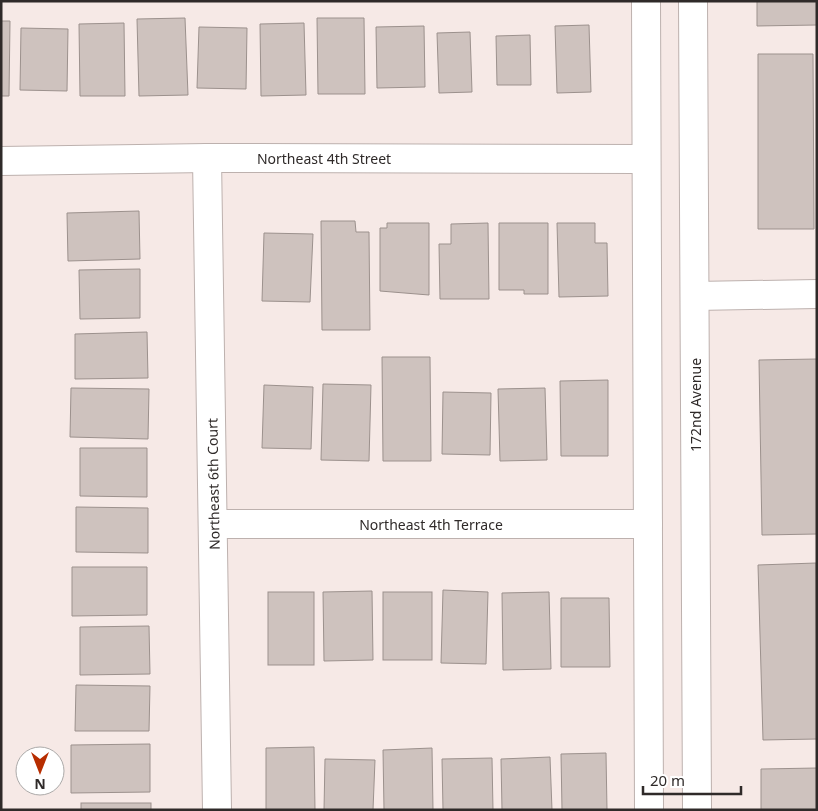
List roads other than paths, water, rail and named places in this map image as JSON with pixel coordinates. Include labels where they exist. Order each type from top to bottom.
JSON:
[{"type":"street","points":[[646,1],[649,810]]},
{"type":"street","name":"172nd Avenue","points":[[693,1],[697,810]]},
{"type":"street","name":"Northeast 4th Street","points":[[1,161],[207,158],[646,159]]},
{"type":"street","name":"Northeast 6th Court","points":[[207,158],[217,810]]},
{"type":"street","points":[[695,296],[817,294]]},
{"type":"street","name":"Northeast 4th Terrace","points":[[213,524],[648,524]]}]
